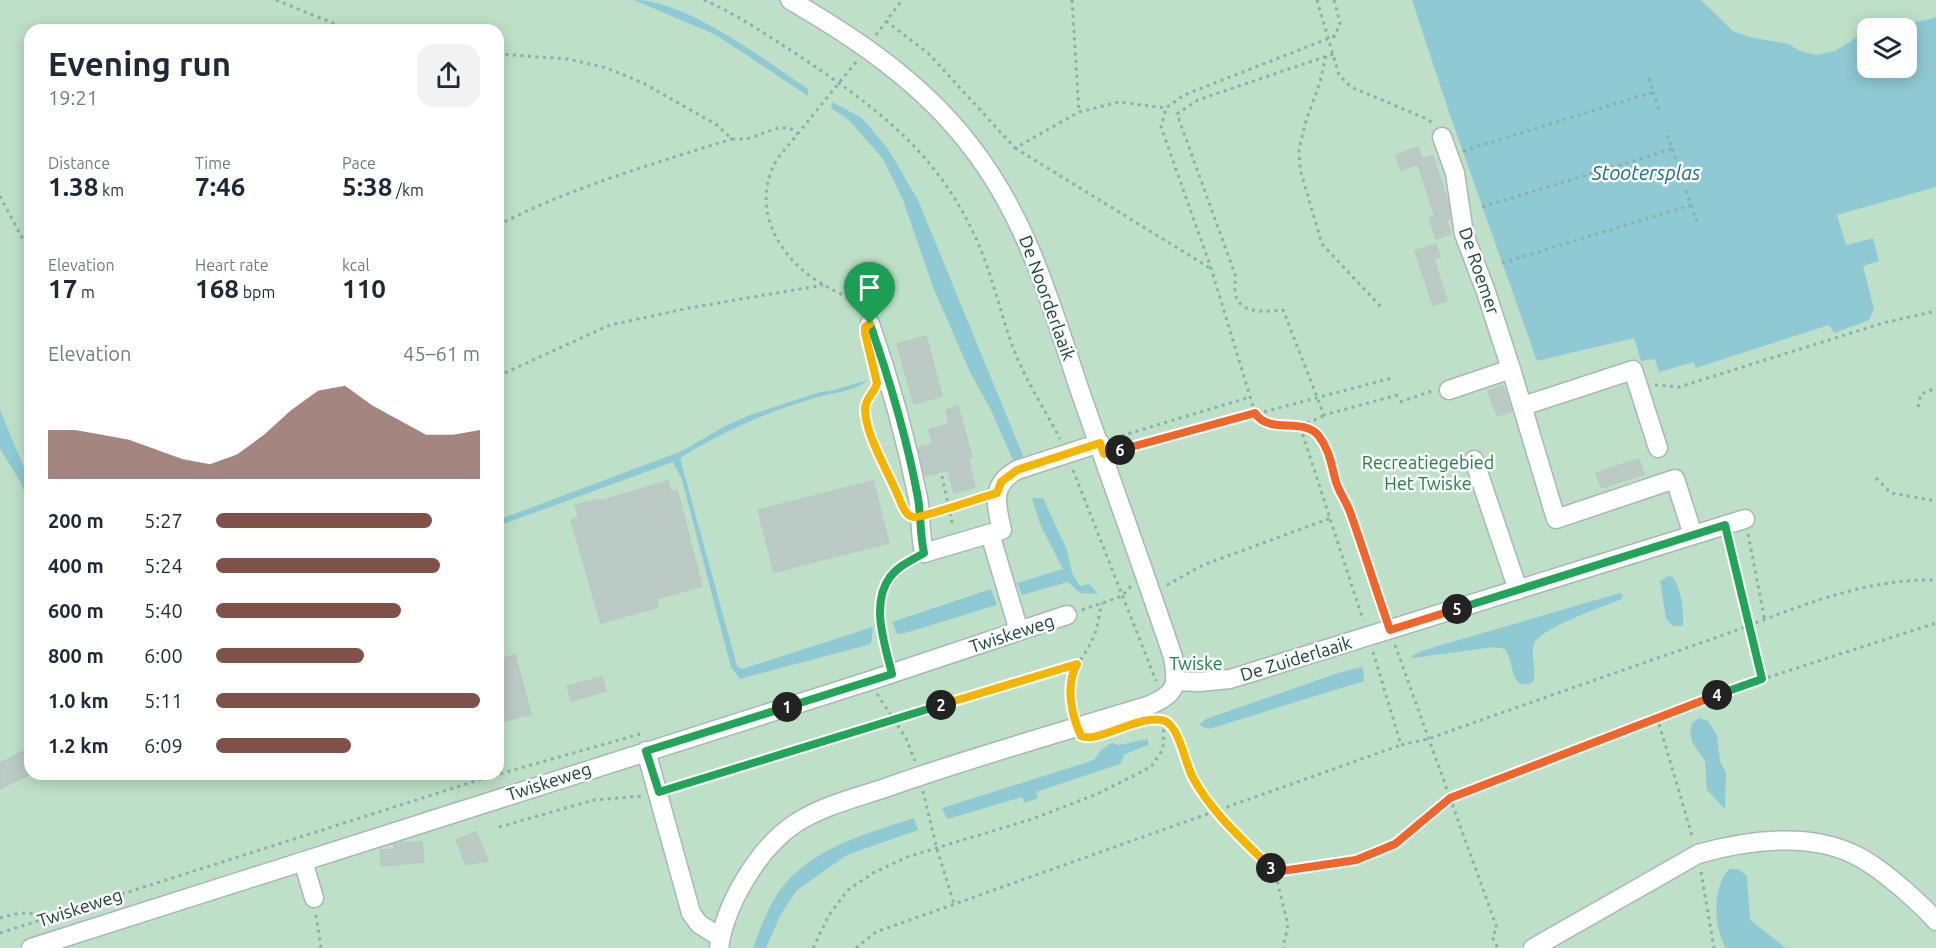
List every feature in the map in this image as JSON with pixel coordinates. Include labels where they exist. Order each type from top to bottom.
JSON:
[{"type":"street","name":"De Noorderlaaik","points":[[790,0],[841,31],[914,84],[939,109],[989,171],[1022,231],[1044,282],[1173,657],[1176,681]]},
{"type":"street","name":"De Roemer","points":[[1442,137],[1455,173],[1464,234],[1512,369],[1556,519],[1675,479],[1693,535]]},
{"type":"street","points":[[870,324],[901,428],[920,517],[924,553],[1002,530],[997,493],[1001,482],[1017,470],[1102,449]]},
{"type":"street","points":[[1444,389],[1512,369]]},
{"type":"street","points":[[1523,406],[1633,370],[1658,448]]},
{"type":"street","points":[[1474,460],[1518,590]]},
{"type":"street","name":"De Zuiderlaaik","points":[[1176,681],[1199,682],[1230,679],[1745,519]]},
{"type":"street","points":[[990,534],[1019,631]]},
{"type":"street","name":"Twiskeweg","points":[[31,948],[303,861],[644,742],[869,681],[1067,615]]},
{"type":"street","points":[[644,742],[691,913],[719,943],[741,886],[759,859],[795,824],[814,812],[919,776],[1150,705],[1168,696],[1176,681]]},
{"type":"street","points":[[1533,948],[1698,854],[1724,847],[1784,841],[1811,842],[1834,847],[1857,856],[1883,872],[1936,921]]},
{"type":"street","points":[[303,861],[314,898]]},
{"type":"path","points":[[276,0],[335,24]]},
{"type":"path","points":[[902,0],[886,21],[929,54],[1015,148],[1211,268]]},
{"type":"path","points":[[1072,0],[1080,112]]},
{"type":"path","points":[[1317,0],[1339,75],[1351,87],[1427,119],[1437,126],[1442,137]]},
{"type":"path","points":[[1334,0],[1340,23],[1335,36],[1184,95],[1166,108],[1161,127],[1211,268],[1255,413],[1264,421],[1275,425],[1300,426],[1317,434],[1328,451],[1336,483],[1349,509],[1428,739],[1497,928],[1492,937],[1498,948]]},
{"type":"path","points":[[504,54],[568,59],[607,68],[643,83],[717,125],[732,139]]},
{"type":"path","points":[[1324,415],[1283,310],[1259,312],[1242,306],[1235,295],[1236,277],[1178,114],[1198,100],[1333,54]]},
{"type":"path","points":[[1326,56],[1299,149],[1300,169],[1322,244],[1382,308]]},
{"type":"path","points":[[1648,74],[1659,109]]},
{"type":"path","points":[[839,83],[769,173],[765,192],[777,242],[790,259],[823,285],[850,297],[870,324]]},
{"type":"path","points":[[1463,151],[1653,92]]},
{"type":"path","points":[[1015,148],[1080,112],[1119,102],[1166,108]]},
{"type":"path","points":[[504,222],[531,208],[671,158],[732,139],[747,139],[778,128],[790,128],[798,134]]},
{"type":"path","points":[[1667,134],[1679,168]]},
{"type":"path","points":[[1482,207],[1672,149]]},
{"type":"path","points":[[1685,188],[1697,223]]},
{"type":"path","points":[[0,196],[24,242]]},
{"type":"path","points":[[1502,263],[1691,205]]},
{"type":"path","points":[[504,373],[609,325],[689,308],[823,285]]},
{"type":"path","points":[[1638,384],[1679,387],[1883,323],[1936,311]]},
{"type":"path","points":[[1102,449],[1392,378]]},
{"type":"path","points":[[876,388],[866,400],[867,423],[901,503]]},
{"type":"path","points":[[1918,407],[1921,394],[1936,388]]},
{"type":"path","points":[[1400,402],[1444,389]]},
{"type":"path","points":[[1300,426],[1324,415],[1398,395]]},
{"type":"path","points":[[1102,449],[1250,397]]},
{"type":"path","points":[[1300,426],[1401,745]]},
{"type":"path","points":[[942,476],[957,544]]},
{"type":"path","points":[[1876,478],[1891,493],[1936,501]]},
{"type":"path","points":[[920,517],[949,506],[997,493]]},
{"type":"path","points":[[1067,615],[1122,596],[1130,589],[1136,593],[1151,592],[1181,579],[1203,565],[1331,518]]},
{"type":"path","points":[[1745,519],[1765,621]]},
{"type":"path","points":[[1725,525],[1762,679]]},
{"type":"path","points":[[892,674],[882,632],[882,596],[889,578],[902,565],[924,553]]},
{"type":"path","points":[[856,948],[876,932],[1401,745],[1428,739],[1765,621],[1835,594],[1905,579],[1936,580]]},
{"type":"path","points":[[1077,728],[1070,695],[1071,675],[1094,635],[1102,603]]},
{"type":"path","points":[[1275,872],[1356,860],[1395,844],[1450,798],[1657,717],[1762,679],[1936,623]]},
{"type":"path","points":[[499,827],[594,800],[637,797],[659,792],[1077,664]]},
{"type":"path","points":[[1657,717],[1698,854],[1714,948]]},
{"type":"path","points":[[1154,721],[1163,720],[1174,730],[1192,777],[1214,811],[1275,872],[1288,925],[1283,948]]},
{"type":"path","name":"Twiskeweg","points":[[504,774],[644,742]]},
{"type":"path","name":"Twiskeweg","points":[[0,933],[479,780]]},
{"type":"path","points":[[314,898],[321,948]]},
{"type":"path","points":[[0,918],[19,913],[36,914],[43,920]]},
{"type":"green space","name":"Twiske","points":[[0,0],[1936,0],[1936,948],[0,948]]},
{"type":"water","points":[[634,0],[655,3],[701,21],[748,48],[808,89],[808,96],[716,35]]},
{"type":"water","name":"Stootersplas","points":[[1412,0],[1701,0],[1733,31],[1749,37],[1788,44],[1800,51],[1816,55],[1835,51],[1857,37],[1857,78],[1917,78],[1917,21],[1936,17],[1936,187],[1837,215],[1846,245],[1873,238],[1879,261],[1863,266],[1874,309],[1869,320],[1834,333],[1829,325],[1696,368],[1694,362],[1659,372],[1655,359],[1641,361],[1634,338],[1537,361]]},
{"type":"water","points":[[832,102],[862,118],[888,149],[918,200],[1024,458],[1013,460],[991,410],[970,372],[933,287],[903,200],[883,159],[849,120],[831,108]]},
{"type":"water","points":[[868,380],[849,390],[811,399],[760,417],[711,440],[680,458],[737,666],[742,669],[873,627],[871,644],[740,679],[731,667],[682,480],[673,462],[504,524],[504,518],[682,451],[725,426],[750,415],[820,392]]},
{"type":"water","points":[[0,410],[24,468],[24,491],[21,483],[0,449]]},
{"type":"water","points":[[1032,498],[1043,498],[1067,550],[1072,573],[1080,586],[1089,584],[1098,594],[1080,593],[1068,582],[1022,595],[1017,583],[1063,569],[1040,524]]},
{"type":"water","points":[[1668,576],[1673,577],[1680,595],[1683,607],[1683,626],[1673,626],[1666,619],[1660,581]]},
{"type":"water","points":[[991,589],[997,605],[905,633],[897,634],[892,622]]},
{"type":"water","points":[[1620,593],[1623,595],[1622,599],[1560,625],[1539,638],[1533,649],[1533,682],[1526,684],[1516,680],[1505,649],[1494,647],[1413,658],[1412,656],[1421,651]]},
{"type":"water","points":[[1363,667],[1364,681],[1209,729],[1199,725],[1206,719],[1338,673]]},
{"type":"water","points":[[1699,718],[1708,721],[1717,735],[1720,761],[1726,773],[1725,809],[1707,790],[1705,761],[1692,742],[1690,732],[1692,723]]},
{"type":"water","points":[[1148,739],[1148,745],[1125,754],[1120,764],[1036,792],[1038,798],[1024,803],[1022,797],[947,819],[942,808],[1094,760],[1100,751],[1111,743],[1119,745]]},
{"type":"water","points":[[914,818],[918,830],[847,855],[797,890],[781,914],[766,948],[753,948],[773,901],[785,883],[800,869],[817,857],[855,838]]},
{"type":"water","points":[[1729,869],[1738,869],[1747,876],[1750,920],[1786,948],[1726,948],[1719,929],[1716,907],[1723,877]]},
{"type":"building","points":[[1418,147],[1422,159],[1433,156],[1448,203],[1450,219],[1446,220],[1451,234],[1436,239],[1429,218],[1435,216],[1418,164],[1401,170],[1396,155]]},
{"type":"building","points":[[1436,244],[1440,257],[1434,259],[1447,301],[1433,305],[1415,251]]},
{"type":"building","points":[[926,336],[942,396],[914,404],[897,344]]},
{"type":"building","points":[[1503,386],[1512,411],[1497,416],[1488,391]]},
{"type":"building","points":[[958,406],[972,457],[968,458],[975,487],[954,493],[948,470],[925,476],[918,448],[933,444],[929,430],[949,424],[946,410]]},
{"type":"building","points":[[1639,459],[1644,474],[1601,488],[1596,473]]},
{"type":"building","points":[[668,481],[671,492],[677,490],[702,586],[656,599],[658,607],[601,623],[571,520],[579,517],[575,505],[600,499],[601,501]]},
{"type":"building","points":[[873,481],[889,543],[774,572],[758,510]]},
{"type":"building","points":[[515,655],[531,714],[504,721],[504,658]]},
{"type":"building","points":[[602,677],[606,691],[571,701],[567,686]]},
{"type":"building","points":[[24,751],[24,777],[0,789],[0,763]]},
{"type":"building","points":[[476,832],[488,861],[466,865],[456,840]]},
{"type":"building","points":[[422,842],[424,862],[381,866],[380,850],[395,849],[394,844],[399,843]]},
{"type":"route","points":[[870,324],[865,327],[865,333],[877,383],[876,388],[866,400],[867,423],[905,512],[912,517],[920,517],[949,506],[997,493],[1001,482],[1017,470],[1100,443],[1104,454],[1255,413],[1264,421],[1275,425],[1300,426],[1317,434],[1328,451],[1336,483],[1349,509],[1390,630],[1725,525],[1762,679],[1657,717],[1450,798],[1395,844],[1356,860],[1275,872],[1214,811],[1192,777],[1174,730],[1168,723],[1163,720],[1146,721],[1093,737],[1081,736],[1070,695],[1071,675],[1077,664],[659,792],[646,751],[892,674],[882,632],[880,616],[882,596],[889,578],[902,565],[924,553],[922,544],[920,517],[918,500],[906,448],[881,355],[870,324]]},
{"type":"park label","name":"Recreatiegebied Het Twiske","points":[[1428,473]]}]
